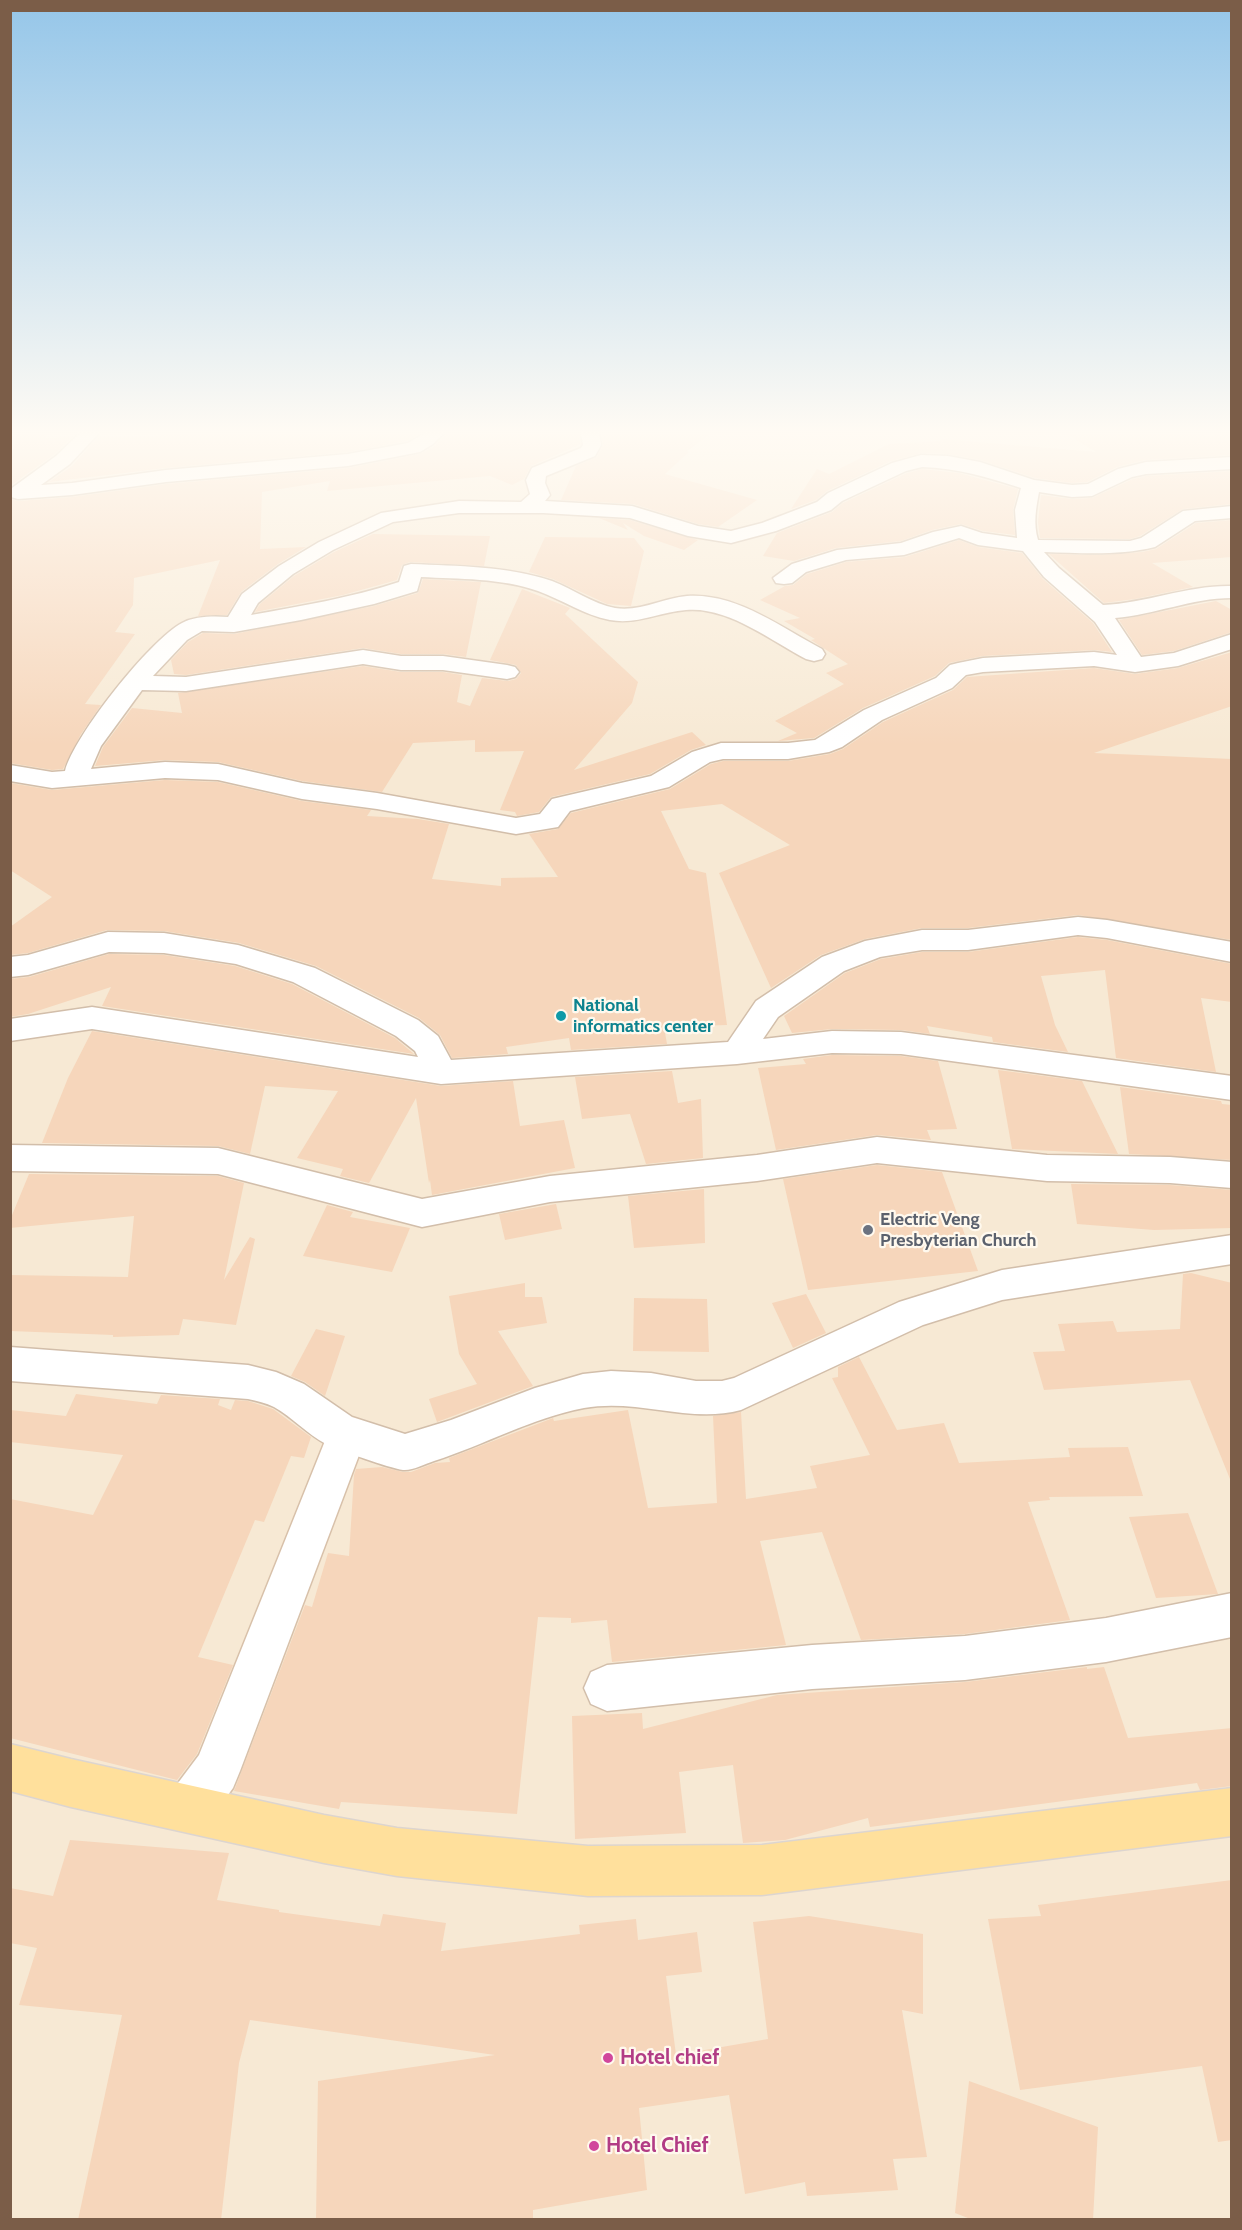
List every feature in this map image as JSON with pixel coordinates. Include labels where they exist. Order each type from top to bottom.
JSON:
[{"type":"main road","points":[[10,1767],[71,1783],[324,1839],[397,1852],[588,1870],[762,1870],[1232,1812]]},
{"type":"street","points":[[234,625],[250,599],[286,570],[345,537]]},
{"type":"street","points":[[784,578],[800,568],[844,554],[904,549],[937,537]]},
{"type":"street","points":[[973,537],[1030,546],[1130,547],[1148,543],[1159,537]]},
{"type":"street","points":[[1028,537],[1030,546],[1047,571],[1099,612],[1135,665]]},
{"type":"street","points":[[76,779],[82,755],[166,646],[189,627],[214,623],[234,625],[366,600],[410,586],[411,570],[489,575],[534,583],[561,591],[591,608],[619,615],[641,614],[681,603],[701,602],[727,607],[814,654]]},
{"type":"street","points":[[1099,612],[1137,609],[1184,596],[1219,591],[1232,592]]},
{"type":"street","points":[[10,773],[52,780],[165,770],[218,772],[302,791],[377,801],[516,826],[549,821],[561,805],[660,782],[701,757],[721,751],[788,751],[820,747],[833,742],[873,715],[944,683],[958,670],[983,665],[1095,659],[1135,665],[1178,659],[1232,641]]},
{"type":"street","points":[[136,683],[186,684],[363,657],[401,663],[444,663],[507,672]]},
{"type":"street","points":[[737,1053],[767,1008],[789,996],[833,964],[875,948],[922,940],[968,939],[1078,926],[1107,929],[1232,952]]},
{"type":"street","points":[[10,967],[28,965],[108,942],[164,943],[238,955],[304,975],[407,1028],[426,1044],[441,1071]]},
{"type":"street","points":[[10,1030],[73,1019],[112,1020],[441,1071],[737,1053],[832,1042],[901,1043],[1232,1088]]},
{"type":"street","points":[[10,1158],[218,1161],[422,1213],[550,1189],[757,1167],[877,1150],[1047,1168],[1170,1170],[1232,1175]]},
{"type":"street","points":[[10,1364],[248,1382],[283,1392],[329,1425],[347,1434],[405,1452],[583,1390],[611,1388],[651,1390],[696,1398],[722,1398],[741,1393],[912,1313],[1002,1285],[1087,1273],[1132,1263],[1232,1250]]},
{"type":"street","points":[[189,1808],[216,1771],[347,1434]]},
{"type":"street","points":[[608,1688],[812,1667],[965,1658],[1106,1640],[1232,1615]]},
{"type":"shaded area","points":[[11,537],[1231,537],[1231,2219],[11,2219]]},
{"type":"building","points":[[10,537],[260,537],[260,549],[306,547],[278,564],[241,592],[227,615],[198,616],[220,560],[134,578],[133,605],[115,632],[135,634],[85,704],[101,705],[81,734],[63,769],[52,770],[10,763]]},
{"type":"building","points":[[366,537],[490,537],[484,566],[410,562],[402,565],[397,580],[343,595],[255,612],[260,604],[294,576],[334,552]]},
{"type":"building","points":[[545,537],[634,538],[644,551],[631,606],[607,604],[553,579],[529,572]]},
{"type":"building","points":[[647,537],[688,537],[698,540],[684,550]]},
{"type":"building","points":[[775,537],[912,537],[901,541],[836,548],[794,561],[763,556]]},
{"type":"building","points":[[1040,537],[1136,537],[1130,539]]},
{"type":"building","points":[[1174,537],[1232,537],[1232,557],[1152,563],[1193,587],[1104,603],[1049,554],[1100,555],[1156,549]]},
{"type":"building","points":[[959,540],[978,547],[1022,553],[1043,579],[1093,623],[1112,652],[1094,650],[983,656],[949,663],[935,676],[863,708],[814,738],[778,741],[797,733],[775,721],[844,684],[826,673],[848,664],[811,640],[815,639],[784,621],[800,618],[760,600],[785,586],[793,585],[807,574],[846,562],[905,557]]},
{"type":"building","points":[[423,579],[481,582],[466,657],[443,654],[401,654],[363,648],[186,675],[174,674],[171,660],[188,642],[203,633],[234,634],[374,606],[418,593]]},
{"type":"building","points":[[522,589],[570,608],[565,614],[638,682],[632,703],[574,770],[692,732],[706,745],[691,750],[650,774],[551,797],[539,812],[517,816],[515,812],[500,810],[524,751],[475,752],[475,740],[413,743],[382,792],[302,781],[218,762],[165,760],[95,766],[103,747],[132,708],[182,713],[178,693],[363,666],[401,672],[443,672],[462,675],[457,702],[470,706],[482,678],[508,681],[516,679],[521,673],[516,665],[490,660]]},
{"type":"building","points":[[1216,601],[1232,610],[1232,632],[1174,651],[1142,655],[1119,620]]},
{"type":"building","points":[[1232,652],[1232,706],[1094,753],[1232,759],[1232,940],[1078,915],[968,928],[922,928],[865,939],[821,955],[771,988],[719,873],[790,845],[722,804],[661,811],[689,869],[706,873],[727,1025],[664,1027],[667,1044],[571,1050],[569,1038],[506,1047],[508,1054],[452,1058],[440,1035],[419,1018],[316,966],[239,943],[164,931],[107,930],[28,953],[10,955],[10,927],[52,897],[10,870],[10,783],[52,790],[165,780],[218,782],[302,801],[371,810],[367,816],[418,819],[449,824],[432,879],[501,886],[501,878],[558,877],[529,834],[558,829],[571,813],[670,789],[711,764],[723,761],[788,761],[830,754],[843,749],[883,722],[953,690],[967,677],[1094,668],[1135,674],[1178,668]]},
{"type":"building","points":[[1078,937],[1107,940],[1232,964],[1232,1002],[1201,998],[1216,1072],[1116,1058],[1105,970],[1041,976],[1055,1025],[1068,1052],[993,1042],[992,1037],[927,1026],[930,1034],[901,1030],[832,1029],[792,1033],[784,1016],[845,973],[881,959],[922,952],[968,952]]},
{"type":"building","points":[[109,954],[164,955],[235,966],[292,984],[395,1038],[414,1054],[102,1006],[111,987],[28,1014],[10,1017],[10,979],[29,977]]},
{"type":"building","points":[[92,1031],[441,1086],[513,1081],[520,1126],[564,1120],[575,1168],[432,1195],[416,1098],[369,1183],[340,1176],[343,1169],[297,1158],[338,1091],[265,1086],[250,1154],[218,1146],[42,1143],[68,1078]]},
{"type":"building","points":[[832,1055],[901,1056],[938,1061],[957,1129],[927,1130],[931,1140],[877,1135],[776,1150],[758,1068],[806,1064],[803,1059]]},
{"type":"building","points":[[998,1070],[1082,1081],[1118,1154],[1012,1149]]},
{"type":"building","points":[[672,1071],[678,1103],[701,1099],[703,1158],[646,1164],[630,1114],[582,1119],[575,1077]]},
{"type":"building","points":[[1120,1087],[1221,1101],[1222,1104],[1232,1105],[1232,1160],[1129,1154]]},
{"type":"building","name":"Electric Veng Presbyterian Church","points":[[877,1165],[942,1172],[978,1271],[808,1290],[783,1179]]},
{"type":"building","points":[[29,1174],[218,1176],[244,1183],[224,1280],[250,1237],[255,1239],[236,1325],[183,1319],[179,1335],[113,1337],[113,1335],[10,1331],[10,1275],[128,1277],[134,1216],[10,1228],[10,1220]]},
{"type":"building","points":[[1071,1184],[1170,1185],[1232,1190],[1232,1228],[1154,1230],[1077,1224]]},
{"type":"building","points":[[704,1189],[705,1243],[634,1248],[628,1196]]},
{"type":"building","points":[[556,1204],[562,1229],[505,1240],[499,1214]]},
{"type":"building","points":[[327,1205],[353,1212],[350,1217],[410,1228],[392,1272],[303,1256]]},
{"type":"building","points":[[1191,1273],[1232,1283],[1230,1479],[1190,1380],[1044,1390],[1033,1352],[1065,1351],[1058,1324],[1113,1321],[1117,1332],[1180,1329],[1183,1274]]},
{"type":"building","points":[[525,1283],[525,1297],[542,1297],[547,1323],[498,1331],[533,1386],[437,1422],[429,1399],[477,1384],[459,1354],[449,1296]]},
{"type":"building","points":[[806,1294],[826,1333],[793,1348],[772,1303]]},
{"type":"building","points":[[634,1298],[707,1299],[709,1352],[633,1351]]},
{"type":"building","points":[[316,1329],[345,1336],[325,1396],[305,1382],[291,1376]]},
{"type":"building","points":[[859,1357],[897,1430],[944,1423],[959,1463],[1070,1457],[1068,1448],[1128,1447],[1143,1496],[1049,1497],[1050,1500],[1028,1502],[1070,1620],[965,1634],[861,1640],[822,1532],[760,1541],[786,1645],[612,1662],[607,1620],[571,1623],[571,1618],[538,1617],[517,1814],[341,1802],[339,1809],[234,1791],[305,1605],[312,1607],[328,1553],[349,1556],[356,1469],[382,1467],[411,1472],[435,1463],[450,1462],[449,1458],[553,1418],[554,1421],[628,1410],[648,1508],[717,1503],[713,1416],[741,1412],[746,1499],[817,1488],[810,1466],[870,1455],[832,1378],[838,1377],[838,1367]]},
{"type":"building","points":[[76,1394],[157,1404],[161,1395],[220,1399],[218,1405],[231,1410],[235,1400],[248,1401],[273,1409],[311,1437],[304,1458],[291,1456],[264,1522],[255,1520],[198,1657],[233,1665],[197,1754],[177,1780],[10,1738],[10,1499],[93,1515],[123,1455],[10,1442],[10,1410],[66,1416]]},
{"type":"building","points":[[1188,1513],[1218,1594],[1156,1598],[1129,1517]]},
{"type":"building","points":[[1087,1667],[1087,1669],[1104,1667],[1128,1738],[1232,1728],[1232,1786],[1200,1790],[1197,1783],[870,1827],[868,1818],[785,1840],[743,1843],[733,1765],[679,1772],[686,1833],[575,1839],[572,1716],[642,1713],[643,1729],[777,1695],[965,1682]]},
{"type":"building","points":[[70,1840],[229,1853],[217,1900],[279,1910],[279,1912],[380,1926],[383,1914],[446,1923],[441,1951],[580,1934],[579,1925],[636,1919],[638,1940],[697,1932],[702,1972],[666,1976],[676,2055],[768,2039],[753,1922],[809,1916],[923,1934],[923,2014],[902,2010],[927,2157],[893,2159],[898,2190],[807,2196],[805,2182],[745,2194],[729,2095],[639,2108],[647,2190],[533,2210],[533,2220],[316,2220],[318,2081],[495,2055],[250,2020],[239,2063],[221,2220],[78,2220],[122,2015],[19,2005],[37,1948],[10,1943],[10,1888],[53,1896]]},
{"type":"building","points":[[1232,1880],[1232,2140],[1218,2142],[1202,2066],[1020,2090],[988,1919],[1041,1916],[1038,1905]]},
{"type":"building","points":[[969,2081],[1098,2127],[1093,2220],[973,2220],[955,2213]]},
{"type":"place","name":"National informatics center","points":[[561,1016]]},
{"type":"place","name":"Electric Veng Presbyterian Church","points":[[868,1230]]},
{"type":"place","name":"Hotel chief","points":[[608,2058]]},
{"type":"place","name":"Hotel Chief","points":[[594,2146]]}]
